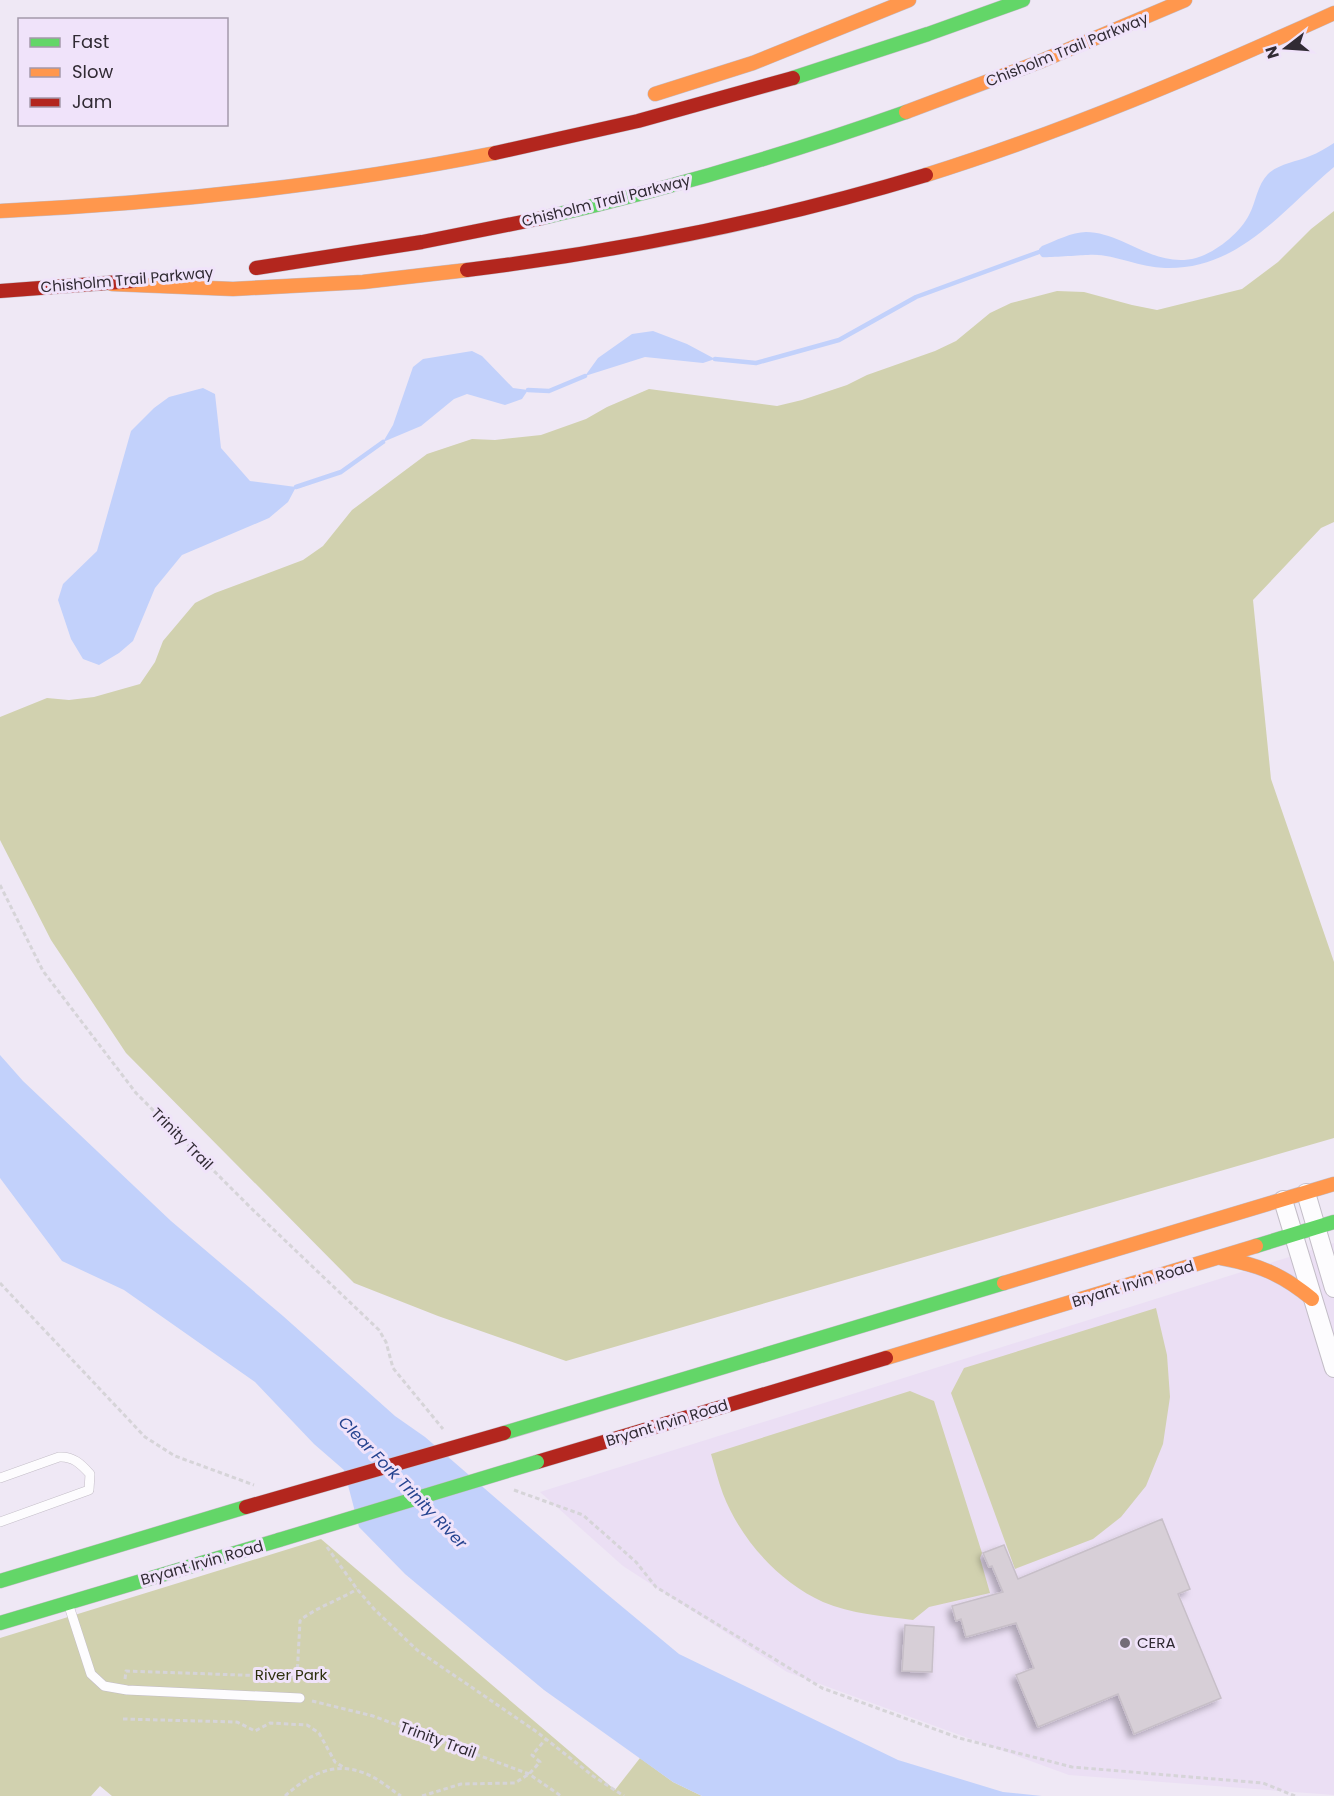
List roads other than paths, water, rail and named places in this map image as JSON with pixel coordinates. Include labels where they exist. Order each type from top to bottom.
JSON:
[{"type":"main road","points":[[645,97],[753,63],[909,0]]},
{"type":"main road","points":[[0,211],[144,203],[242,194],[432,165],[569,138],[705,103],[839,64],[1023,0]]},
{"type":"main road","name":"Chisholm Trail Parkway","points":[[244,270],[399,246],[500,227],[586,207],[755,162],[890,118],[996,79],[1185,0]]},
{"type":"main road","points":[[112,284],[230,289],[354,282],[559,258],[697,232],[853,197],[978,159],[1238,57],[1334,13]]},
{"type":"main road","points":[[432,165],[557,125]]},
{"type":"main road","name":"Chisholm Trail Parkway","points":[[0,291],[112,284],[200,274]]},
{"type":"main road","points":[[0,1581],[1334,1184]]},
{"type":"main road","name":"Bryant Irvin Road","points":[[0,1623],[1325,1225]]},
{"type":"main road","points":[[1218,1257],[1253,1264],[1277,1272],[1312,1299]]},
{"type":"street","points":[[1306,1193],[1325,1225],[1334,1288]]},
{"type":"street","points":[[1283,1200],[1334,1368]]},
{"type":"lane","points":[[0,1478],[59,1457],[68,1456],[81,1464],[90,1474],[89,1490],[0,1522]]},
{"type":"lane","points":[[68,1602],[91,1674],[104,1686],[123,1689],[300,1698]]},
{"type":"water","points":[[1334,143],[1334,167],[1258,234],[1238,248],[1216,259],[1192,266],[1165,268],[1097,255],[1042,257],[1039,253],[1042,246],[1069,235],[1086,232],[1113,238],[1167,259],[1196,258],[1219,247],[1240,229],[1249,215],[1261,183],[1268,174],[1277,168],[1313,155]]},
{"type":"water","points":[[653,331],[687,344],[715,359],[703,363],[645,357],[585,376],[598,358],[632,334]]},
{"type":"water","points":[[472,351],[482,356],[513,388],[528,390],[522,399],[505,405],[467,394],[454,399],[421,426],[383,442],[393,425],[413,367],[423,359]]},
{"type":"water","points":[[203,388],[215,394],[221,448],[250,481],[296,487],[288,502],[269,518],[182,555],[155,588],[133,641],[99,665],[83,659],[71,639],[58,600],[63,584],[97,551],[131,431],[154,408],[169,397]]},
{"type":"water","name":"Clear Fork Trinity River","points":[[0,1055],[23,1081],[171,1221],[283,1316],[395,1416],[425,1437],[679,1654],[898,1760],[1003,1792],[1042,1796],[702,1796],[673,1782],[544,1690],[405,1574],[359,1527],[344,1470],[314,1444],[255,1382],[124,1290],[62,1261],[0,1178]]},
{"type":"waterway","points":[[715,359],[756,363],[839,340],[916,297],[1039,252]]},
{"type":"waterway","points":[[528,390],[549,391],[585,376]]},
{"type":"waterway","points":[[296,487],[341,472],[383,442]]},
{"type":"place","name":"CERA","points":[[1125,1643]]},
{"type":"park label","name":"River Park","points":[[291,1675]]}]
